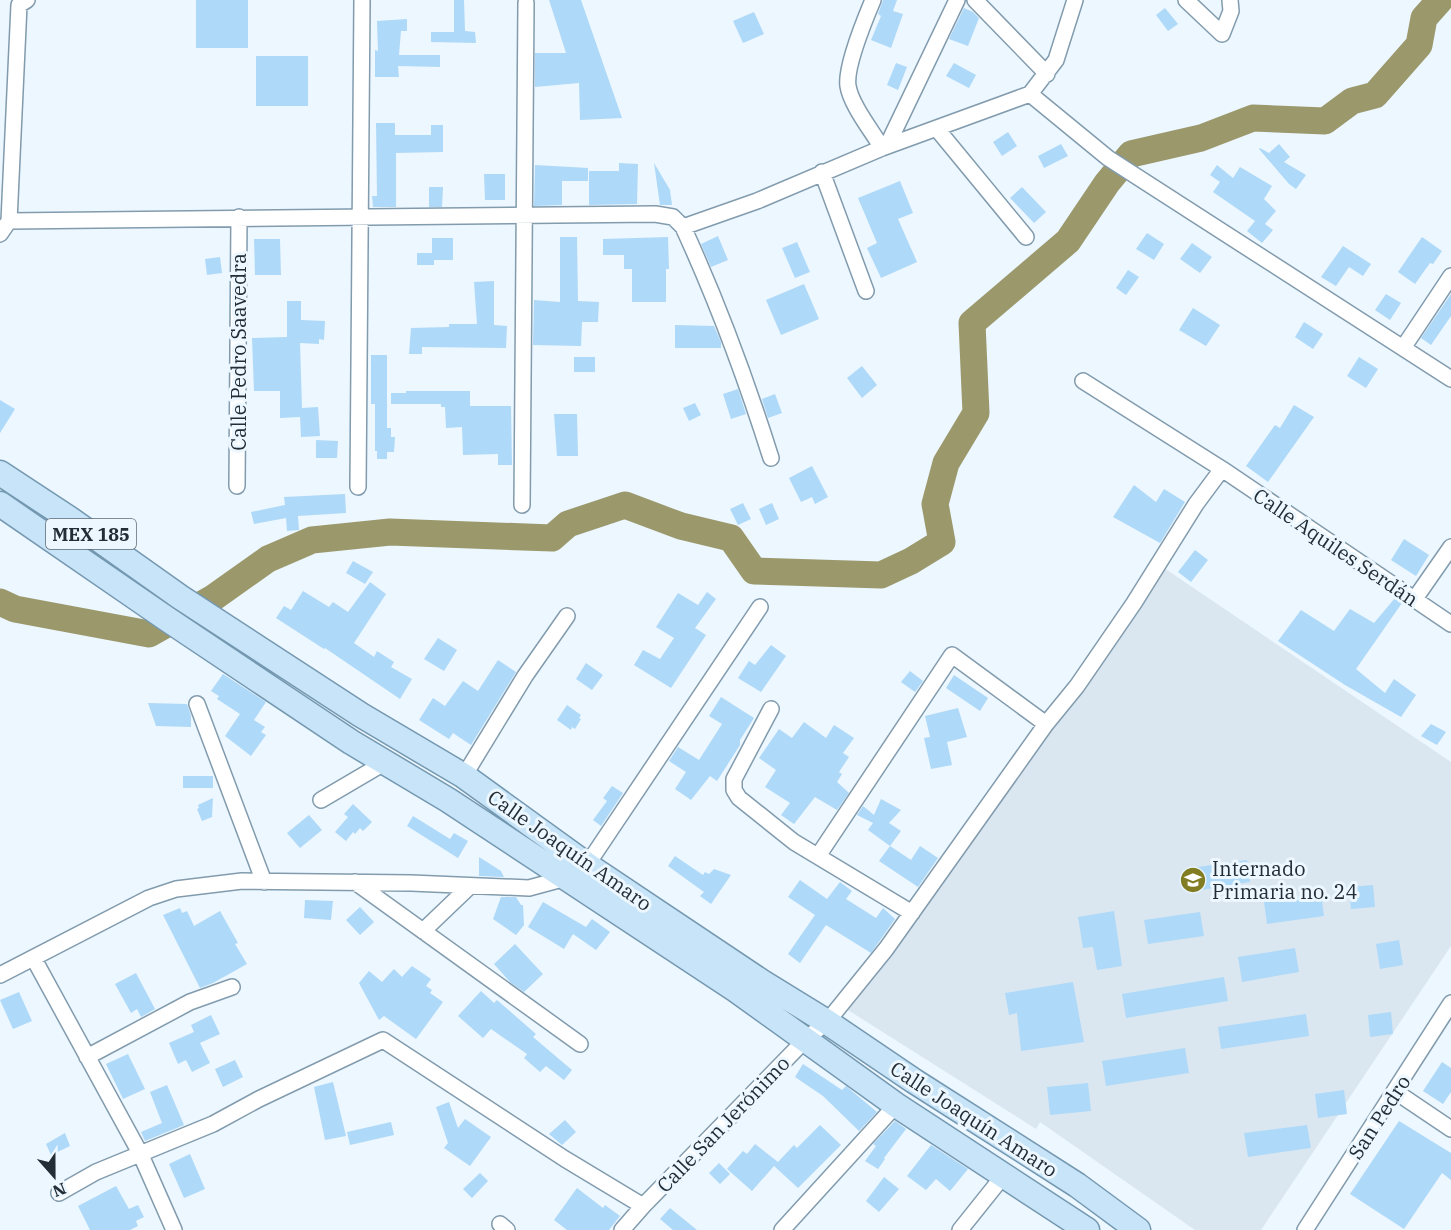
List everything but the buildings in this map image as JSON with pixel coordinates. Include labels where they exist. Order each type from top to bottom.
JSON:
[{"type":"main road","name":"Calle Joaquín Amaro","points":[[0,473],[215,620],[362,715],[464,776],[587,865],[762,982],[1077,1185],[1138,1230]]},
{"type":"main road","name":"Calle Joaquín Amaro","points":[[0,504],[167,619],[384,763],[448,800],[736,990],[896,1105],[1087,1230]]},
{"type":"street","points":[[27,0],[19,5],[4,227],[239,217],[359,218],[655,214],[673,217],[683,227],[707,278],[744,373],[771,458]]},
{"type":"street","points":[[358,487],[362,0]]},
{"type":"street","points":[[873,0],[857,40],[847,83],[855,104],[884,147]]},
{"type":"street","points":[[884,147],[957,0]]},
{"type":"street","points":[[975,0],[1047,74]]},
{"type":"street","points":[[683,227],[757,201],[884,147],[1030,94],[1056,60],[1075,0]]},
{"type":"street","points":[[1186,0],[1222,34],[1231,11],[1230,0]]},
{"type":"street","points":[[522,505],[526,3]]},
{"type":"street","points":[[1030,94],[1108,158],[1451,380]]},
{"type":"street","points":[[938,129],[1026,237]]},
{"type":"street","points":[[822,172],[866,291]]},
{"type":"street","name":"Calle Pedro Saavedra","points":[[237,486],[239,217]]},
{"type":"street","points":[[1402,348],[1451,276]]},
{"type":"street","name":"Calle Aquiles Serdán","points":[[1083,381],[1222,470],[1451,624]]},
{"type":"street","name":"Calle San Jerónimo","points":[[622,1230],[806,1039],[827,1022],[886,949],[1046,724],[1084,676],[1134,603],[1196,504],[1222,470]]},
{"type":"street","points":[[1414,600],[1451,547]]},
{"type":"street","points":[[0,975],[149,898],[176,889],[242,881],[529,888],[566,878],[587,865],[760,607]]},
{"type":"street","points":[[464,776],[525,676],[567,616]]},
{"type":"street","points":[[818,856],[952,655],[1046,724]]},
{"type":"street","points":[[197,704],[264,882]]},
{"type":"street","points":[[771,709],[734,779],[734,790],[739,798],[794,842],[912,914]]},
{"type":"street","points":[[321,800],[384,763]]},
{"type":"street","points":[[355,882],[580,1044]]},
{"type":"street","points":[[423,931],[469,887]]},
{"type":"street","points":[[34,959],[140,1153],[174,1230]]},
{"type":"street","points":[[87,1057],[196,999],[231,987]]},
{"type":"street","name":"San Pedro","points":[[1305,1230],[1396,1092],[1451,1003]]},
{"type":"street","points":[[59,1193],[96,1172],[213,1124],[259,1099],[383,1040],[565,1159],[643,1206]]},
{"type":"street","points":[[1396,1092],[1451,1129]]},
{"type":"street","points":[[782,1230],[896,1105]]},
{"type":"street","points":[[960,1230],[1004,1175]]},
{"type":"shaded area","name":"Internado Primaria no. 24","points":[[1158,564],[1451,762],[1451,946],[1261,1230],[1195,1230],[1040,1122],[1036,1129],[840,1005]]},
{"type":"waterway","points":[[0,602],[15,609],[149,634],[213,598],[268,559],[312,540],[390,532],[552,538],[568,524],[625,505],[681,526],[731,538],[754,571],[881,575],[911,561],[942,542],[935,504],[946,463],[976,413],[972,323],[1068,241],[1107,183],[1131,154],[1201,138],[1253,118],[1325,121],[1352,101],[1375,95],[1419,45],[1424,18],[1440,0]]},
{"type":"place","name":"Internado Primaria no. 24","points":[[1193,880]]}]
